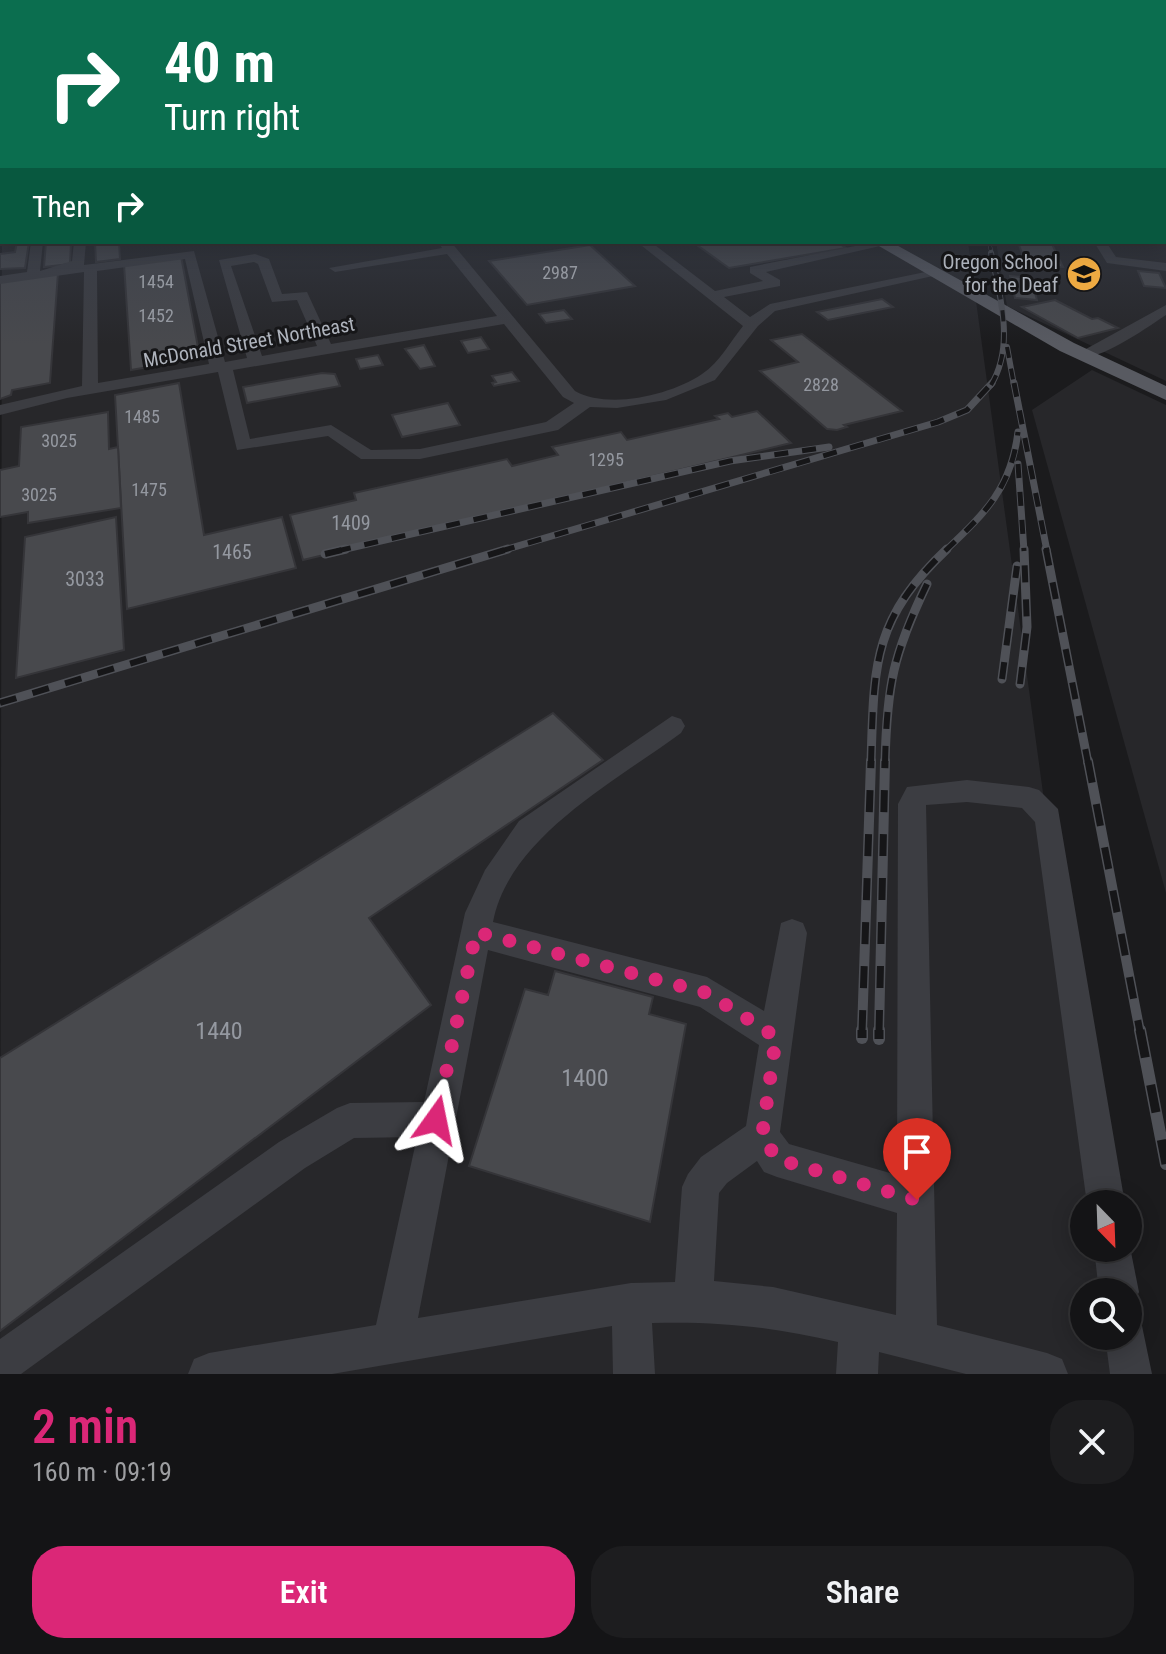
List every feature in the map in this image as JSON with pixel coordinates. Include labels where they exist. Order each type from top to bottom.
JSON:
[{"type":"main road","points":[[884,244],[1083,355],[1166,394]]},
{"type":"street","points":[[33,271],[37,244]]},
{"type":"street","points":[[0,277],[78,264],[80,244]]},
{"type":"street","points":[[646,244],[751,325]]},
{"type":"street","points":[[802,300],[755,270],[877,244]]},
{"type":"street","points":[[1101,244],[1112,260],[1166,267]]},
{"type":"street","points":[[335,268],[447,246],[569,394],[585,403],[620,403],[697,384],[716,371],[751,325],[770,308],[935,274]]},
{"type":"street","points":[[0,277],[190,254],[243,446],[331,430],[367,455],[420,454],[552,426],[585,403]]},
{"type":"street","points":[[256,361],[224,263],[255,258],[264,262],[277,299],[302,295],[306,333],[298,354]]},
{"type":"street","points":[[90,389],[91,267]]},
{"type":"street","points":[[711,296],[775,283]]},
{"type":"street","points":[[1083,355],[1120,338],[1166,309]]},
{"type":"street","name":"McDonald Street Northeast","points":[[0,410],[90,389],[506,319]]},
{"type":"street","points":[[306,333],[326,349]]},
{"type":"street","points":[[393,1343],[476,932],[495,879],[529,829],[672,726]]},
{"type":"street","points":[[917,1341],[912,804],[916,795],[967,791],[1029,798],[1048,817],[1104,1190]]},
{"type":"street","points":[[476,932],[707,993],[776,1037]]},
{"type":"street","points":[[792,933],[762,1136],[777,1159],[917,1200]]},
{"type":"street","points":[[0,1364],[292,1155],[350,1121],[390,1118],[436,1120]]},
{"type":"street","points":[[693,1301],[701,1187],[714,1170],[762,1136]]},
{"type":"street","points":[[209,1374],[631,1303],[693,1301],[773,1307],[1047,1374]]},
{"type":"street","points":[[631,1303],[634,1374]]},
{"type":"street","points":[[857,1374],[859,1326]]},
{"type":"street","points":[[1128,1350],[1131,1374]]},
{"type":"shaded area","points":[[2,244],[968,244],[1097,1190],[1070,1190],[1070,1262],[1108,1262],[1110,1278],[1070,1278],[1070,1350],[1120,1350],[1124,1374],[0,1374]]},
{"type":"shaded area","name":"Oregon School for the Deaf","points":[[996,244],[1166,244],[1166,381],[1007,306]]},
{"type":"shaded area","points":[[1092,370],[1166,405],[1166,893],[1032,410]]},
{"type":"building","points":[[17,244],[29,244],[25,268],[0,269],[0,254],[15,252]]},
{"type":"building","points":[[46,244],[71,244],[70,264],[44,267]]},
{"type":"building","points":[[95,244],[119,244],[120,259],[96,262]]},
{"type":"building","points":[[840,244],[846,248],[729,268],[697,245]]},
{"type":"building","points":[[1019,244],[1052,244],[1063,267],[1026,265]]},
{"type":"building","points":[[590,245],[635,286],[527,305],[489,261]]},
{"type":"building","points":[[181,256],[200,358],[131,370],[124,264]]},
{"type":"building","points":[[1138,271],[1159,273],[1166,288],[1144,286]]},
{"type":"building","points":[[58,273],[50,383],[12,390],[11,395],[0,399],[0,281]]},
{"type":"building","points":[[1010,276],[1031,278],[1037,300],[1015,298]]},
{"type":"building","points":[[882,299],[893,307],[828,320],[817,312]]},
{"type":"building","points":[[1055,300],[1118,328],[1078,338],[1022,307]]},
{"type":"building","points":[[564,310],[572,319],[546,323],[539,314]]},
{"type":"building","points":[[802,334],[902,411],[844,425],[847,427],[837,430],[827,429],[760,371],[798,362],[771,340]]},
{"type":"building","points":[[481,337],[489,349],[468,353],[461,341]]},
{"type":"building","points":[[424,345],[435,366],[420,369],[405,349]]},
{"type":"building","points":[[378,355],[383,365],[360,369],[356,359]]},
{"type":"building","points":[[512,372],[519,381],[494,386],[492,383],[496,382],[492,376]]},
{"type":"building","points":[[322,373],[335,374],[340,386],[247,403],[243,387]]},
{"type":"building","points":[[179,383],[204,535],[282,517],[296,568],[127,609],[115,395]]},
{"type":"building","points":[[448,403],[460,425],[402,437],[392,415]]},
{"type":"building","points":[[757,411],[791,443],[303,560],[290,515],[356,500],[354,493],[507,459],[512,466],[558,455],[552,447],[621,432],[627,440],[719,419],[715,416],[728,413],[732,417]]},
{"type":"building","points":[[108,412],[109,449],[118,447],[121,508],[28,523],[28,512],[0,517],[0,470],[19,466],[21,427]]},
{"type":"building","points":[[116,517],[124,650],[16,678],[25,537]]},
{"type":"building","points":[[553,713],[603,760],[369,918],[431,1005],[0,1331],[0,1058]]},
{"type":"building","points":[[555,971],[653,997],[649,1014],[686,1024],[650,1222],[469,1166],[525,989],[548,995]]},
{"type":"railway","points":[[989,244],[992,255]]},
{"type":"railway","points":[[991,253],[1004,337],[998,370],[992,383]]},
{"type":"railway","points":[[1007,347],[1014,385]]},
{"type":"railway","points":[[501,551],[938,422],[967,410],[992,383]]},
{"type":"railway","points":[[1014,383],[1047,551]]},
{"type":"railway","points":[[947,549],[994,499],[1009,469],[1018,432]]},
{"type":"railway","points":[[337,551],[730,461],[829,447]]},
{"type":"railway","points":[[1018,464],[1024,551]]},
{"type":"railway","points":[[325,554],[346,549]]},
{"type":"railway","points":[[0,703],[508,549]]},
{"type":"railway","points":[[871,763],[874,698],[882,646],[904,599],[947,549]]},
{"type":"railway","points":[[1020,684],[1027,627],[1024,549]]},
{"type":"railway","points":[[1046,549],[1088,763]]},
{"type":"railway","points":[[1002,679],[1017,566]]},
{"type":"railway","points":[[885,763],[894,670],[906,631],[927,584]]},
{"type":"railway","points":[[862,1032],[871,761]]},
{"type":"railway","points":[[879,1032],[885,761]]},
{"type":"railway","points":[[1088,761],[1140,1032]]},
{"type":"railway","points":[[1140,1030],[1166,1164]]},
{"type":"railway","points":[[862,1032],[862,1038]]},
{"type":"railway","points":[[879,1032],[879,1039]]},
{"type":"place","name":"Oregon School for the Deaf","points":[[1084,274]]},
{"type":"route","points":[[436,1120],[476,932],[707,993],[776,1037],[762,1136],[777,1159],[917,1200]]}]
